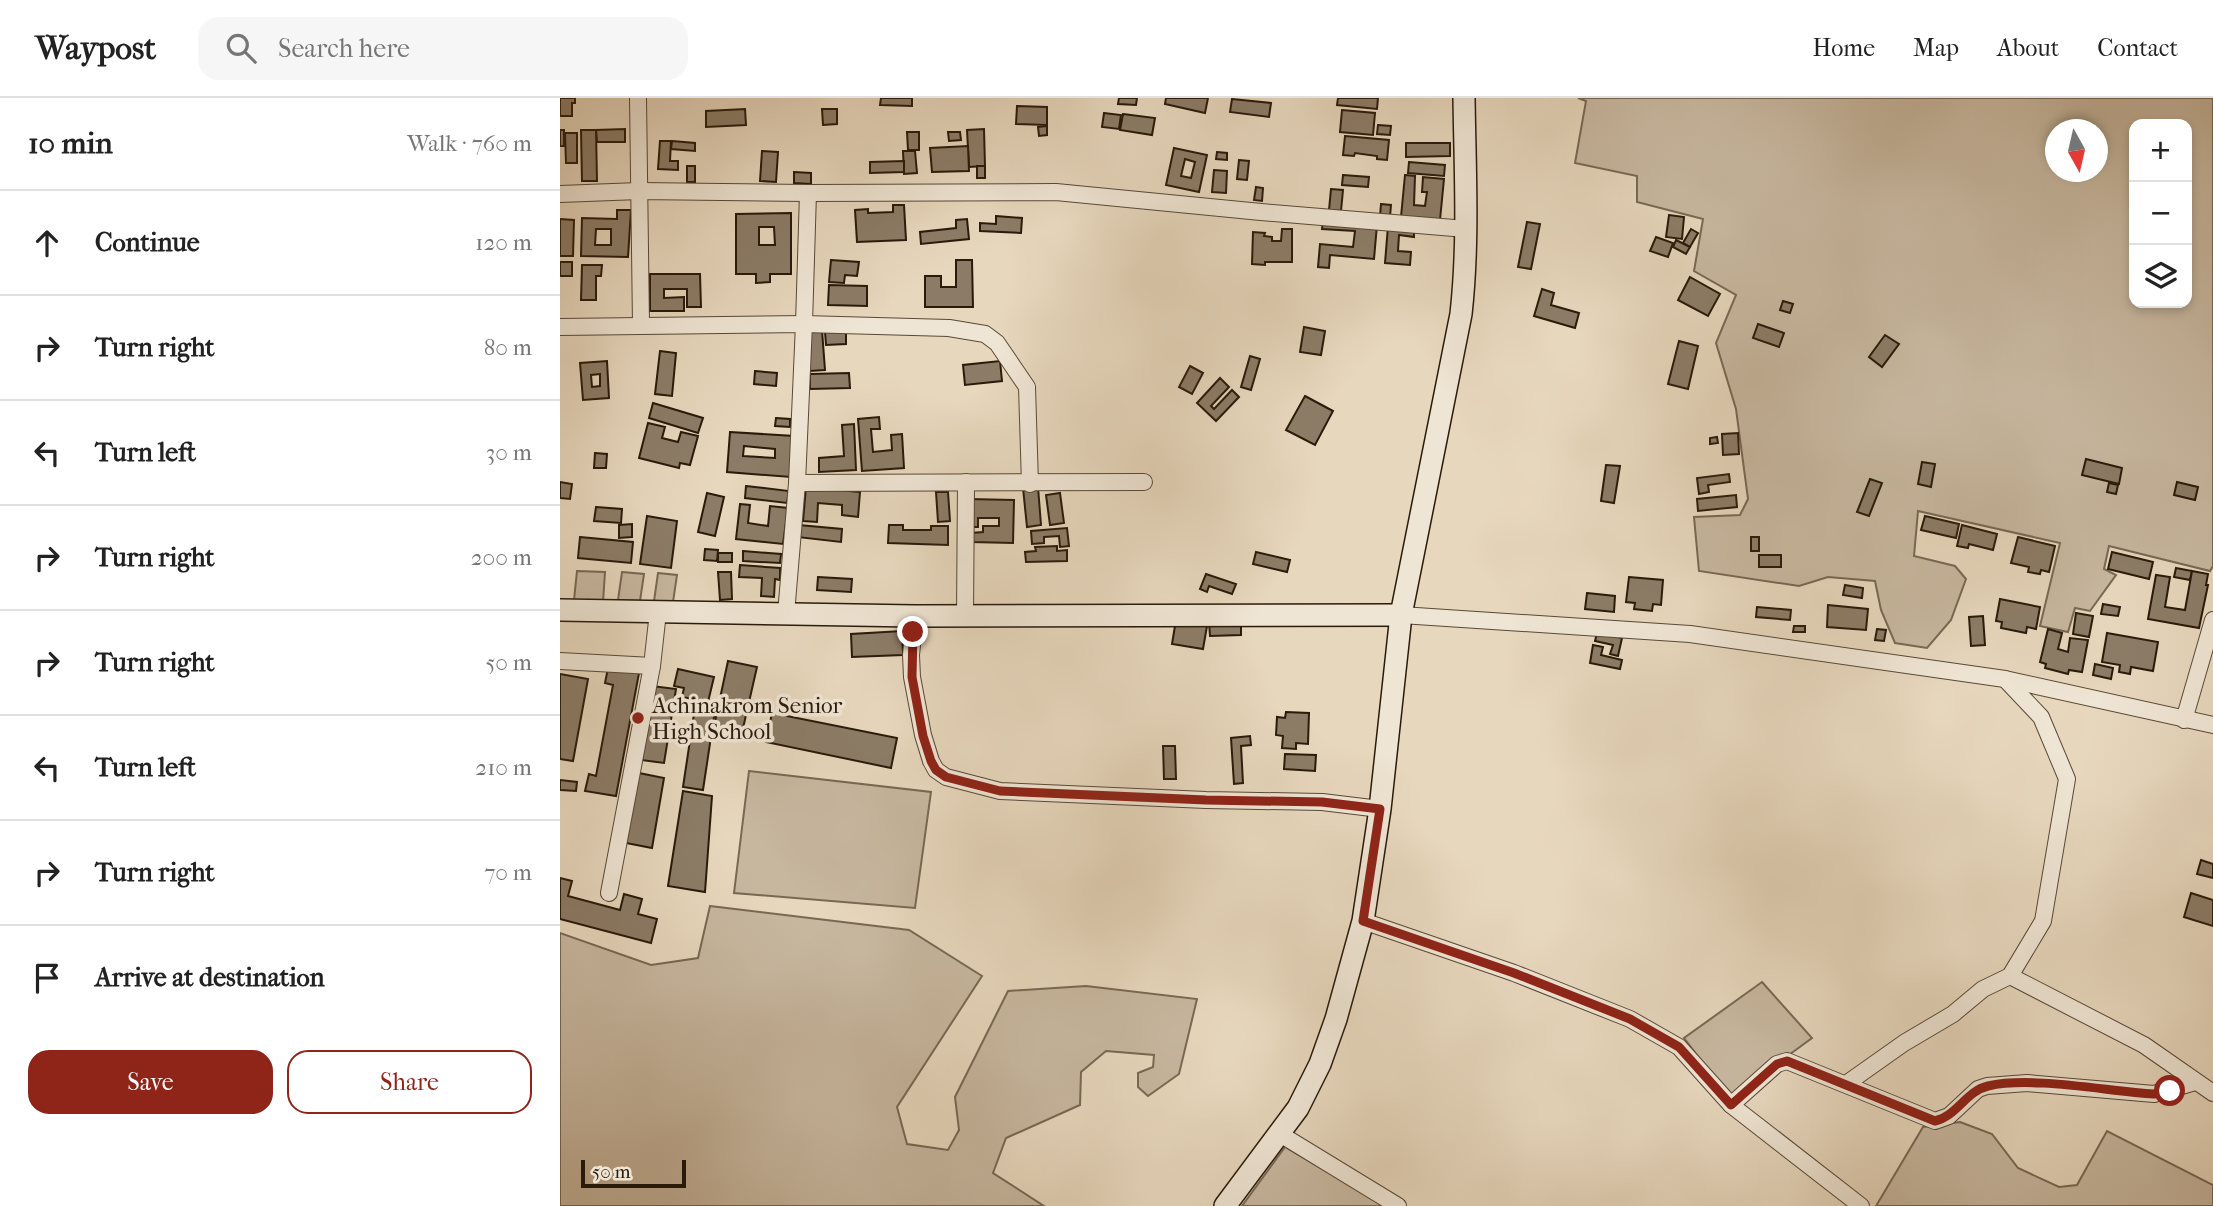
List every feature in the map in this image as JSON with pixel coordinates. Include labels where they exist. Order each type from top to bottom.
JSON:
[{"type":"street","points":[[638,98],[641,325]]},
{"type":"street","points":[[1224,1206],[1298,1108],[1320,1064],[1336,1019],[1363,921],[1380,809],[1401,615],[1459,326],[1465,278],[1464,98]]},
{"type":"street","points":[[560,194],[639,191],[808,194],[1056,191],[1466,229]]},
{"type":"street","points":[[786,614],[797,483],[808,194]]},
{"type":"street","points":[[560,327],[804,324],[949,328],[985,334],[997,343],[1027,387],[1030,484]]},
{"type":"street","points":[[965,616],[966,482]]},
{"type":"street","points":[[797,483],[1144,482]]},
{"type":"street","points":[[560,610],[915,616],[1401,615],[1690,635],[2005,679],[2213,726]]},
{"type":"street","points":[[609,893],[652,666],[658,612]]},
{"type":"street","points":[[915,616],[912,677],[923,736],[936,770],[946,777],[1000,791],[1322,802],[1380,809]]},
{"type":"street","points":[[2184,720],[2213,620]]},
{"type":"street","points":[[560,661],[652,666]]},
{"type":"street","points":[[1846,1084],[1904,1043],[1953,1014],[1983,989],[2010,976],[2043,921],[2067,779],[2041,717],[2005,679]]},
{"type":"street","points":[[1363,921],[1514,973],[1630,1019],[1679,1047],[1731,1105],[1861,1206]]},
{"type":"street","points":[[2010,976],[2144,1045],[2213,1093]]},
{"type":"street","points":[[1731,1105],[1777,1064],[1787,1061],[1935,1121],[1949,1116],[1978,1089],[1987,1086],[2027,1083],[2154,1094],[2195,1082]]},
{"type":"street","points":[[1280,1134],[1398,1206]]},
{"type":"shaded area","points":[[1578,98],[2213,98],[2213,566],[2210,571],[2109,546],[2104,569],[2116,575],[2090,611],[2075,608],[2068,632],[2040,626],[2060,543],[1918,511],[1914,556],[1955,566],[1966,579],[1951,620],[1927,648],[1895,643],[1881,610],[1875,581],[1828,577],[1799,586],[1699,571],[1694,517],[1740,515],[1748,499],[1736,409],[1716,343],[1736,295],[1694,271],[1703,219],[1637,202],[1637,176],[1575,163],[1586,101]]},
{"type":"shaded area","points":[[577,571],[605,572],[603,602],[574,600]]},
{"type":"shaded area","points":[[622,572],[644,574],[640,601],[618,600]]},
{"type":"shaded area","points":[[658,573],[677,575],[673,602],[654,601]]},
{"type":"shaded area","points":[[749,771],[931,792],[915,908],[734,893]]},
{"type":"shaded area","points":[[710,906],[909,930],[982,976],[897,1107],[907,1144],[948,1150],[959,1130],[955,1097],[1008,991],[1086,986],[1197,999],[1179,1074],[1148,1096],[1138,1087],[1138,1073],[1153,1067],[1154,1055],[1106,1051],[1081,1072],[1080,1105],[1006,1138],[993,1173],[1044,1206],[560,1206],[560,933],[651,965],[698,958]]},
{"type":"shaded area","points":[[1762,982],[1812,1038],[1730,1098],[1684,1038]]},
{"type":"shaded area","points":[[1960,1122],[1992,1134],[2018,1168],[2059,1187],[2077,1185],[2107,1131],[2213,1185],[2213,1206],[1876,1206],[1923,1127]]},
{"type":"shaded area","points":[[1285,1147],[1386,1206],[1242,1206]]},
{"type":"building","points":[[560,98],[575,98],[575,103],[572,103],[572,116],[560,116]]},
{"type":"building","points":[[881,98],[912,98],[912,106],[880,105]]},
{"type":"building","points":[[1119,98],[1137,98],[1136,105],[1118,104]]},
{"type":"building","points":[[1166,98],[1208,98],[1205,113],[1165,104]]},
{"type":"building","points":[[1338,98],[1378,98],[1377,109],[1337,105]]},
{"type":"building","points":[[1232,99],[1271,103],[1269,117],[1230,112]]},
{"type":"building","points":[[1017,106],[1047,107],[1047,125],[1016,124]]},
{"type":"building","points":[[745,109],[746,125],[706,127],[706,111]]},
{"type":"building","points":[[822,109],[837,109],[837,124],[823,125]]},
{"type":"building","points":[[1342,110],[1375,113],[1373,135],[1340,132]]},
{"type":"building","points":[[1104,113],[1121,115],[1119,129],[1102,127]]},
{"type":"building","points":[[1123,114],[1155,118],[1152,135],[1120,130]]},
{"type":"building","points":[[1378,125],[1391,126],[1390,135],[1377,134]]},
{"type":"building","points":[[1047,126],[1047,135],[1039,136],[1038,127]]},
{"type":"building","points":[[625,129],[625,142],[597,142],[596,130]]},
{"type":"building","points":[[984,129],[985,166],[969,167],[967,130]]},
{"type":"building","points":[[560,130],[564,130],[564,146],[560,146]]},
{"type":"building","points":[[581,130],[596,130],[597,181],[582,181]]},
{"type":"building","points":[[907,132],[919,132],[919,150],[908,150]]},
{"type":"building","points":[[948,132],[960,132],[961,140],[949,141]]},
{"type":"building","points":[[565,133],[577,133],[577,163],[566,163]]},
{"type":"building","points":[[1345,136],[1389,140],[1387,160],[1355,153],[1354,156],[1343,155]]},
{"type":"building","points":[[660,141],[671,141],[670,161],[678,161],[678,170],[658,169]]},
{"type":"building","points":[[672,141],[695,143],[695,151],[671,149]]},
{"type":"building","points":[[1406,143],[1450,143],[1450,156],[1406,157]]},
{"type":"building","points":[[968,146],[969,171],[932,172],[930,148]]},
{"type":"building","points":[[1174,148],[1207,155],[1199,192],[1166,185]],"holes":[[[1185,159],[1195,162],[1191,178],[1181,176]]]},
{"type":"building","points":[[762,151],[778,152],[776,182],[760,181]]},
{"type":"building","points":[[903,151],[915,151],[917,173],[904,174]]},
{"type":"building","points":[[1217,152],[1227,153],[1227,160],[1216,159]]},
{"type":"building","points":[[1239,160],[1249,161],[1247,180],[1237,179]]},
{"type":"building","points":[[904,161],[904,172],[870,173],[870,162]]},
{"type":"building","points":[[1409,162],[1445,165],[1444,176],[1408,173]]},
{"type":"building","points":[[687,166],[695,166],[695,182],[687,182]]},
{"type":"building","points":[[977,166],[985,166],[985,178],[977,178]]},
{"type":"building","points":[[1214,170],[1227,171],[1226,193],[1212,192]]},
{"type":"building","points":[[794,172],[811,173],[811,184],[794,183]]},
{"type":"building","points":[[1343,175],[1369,177],[1368,187],[1342,185]]},
{"type":"building","points":[[1405,175],[1415,176],[1414,205],[1425,206],[1427,192],[1422,192],[1423,177],[1444,179],[1440,220],[1401,217]]},
{"type":"building","points":[[1256,187],[1263,188],[1262,201],[1254,200]]},
{"type":"building","points":[[1331,189],[1343,190],[1341,211],[1329,210]]},
{"type":"building","points":[[1381,204],[1391,205],[1390,217],[1380,216]]},
{"type":"building","points":[[893,205],[904,205],[906,240],[857,242],[855,210],[868,209],[868,213],[893,212]]},
{"type":"building","points":[[617,210],[631,210],[628,257],[581,256],[582,218],[617,219]],"holes":[[[596,229],[611,229],[611,245],[595,245]]]},
{"type":"building","points":[[791,213],[791,274],[770,274],[770,282],[756,283],[756,274],[736,274],[736,214]],"holes":[[[759,227],[774,227],[775,245],[759,245]]]},
{"type":"building","points":[[1669,215],[1684,217],[1682,239],[1666,237]]},
{"type":"building","points":[[996,216],[1022,218],[1021,233],[980,231],[980,223],[996,224]]},
{"type":"building","points":[[560,219],[574,220],[573,256],[560,256]]},
{"type":"building","points":[[967,219],[969,239],[921,244],[920,232],[956,228],[956,220]]},
{"type":"building","points":[[1323,221],[1377,225],[1374,259],[1330,255],[1329,268],[1318,267],[1320,244],[1353,247],[1355,231],[1322,229]]},
{"type":"building","points":[[1527,222],[1540,224],[1531,269],[1518,267]]},
{"type":"building","points":[[1388,226],[1414,228],[1414,237],[1399,235],[1398,251],[1411,252],[1410,265],[1385,263]]},
{"type":"building","points":[[1282,229],[1292,229],[1292,262],[1252,264],[1253,232],[1265,233],[1264,236],[1272,237],[1272,241],[1281,241]]},
{"type":"building","points":[[1691,229],[1698,233],[1690,247],[1683,243]]},
{"type":"building","points":[[1656,237],[1673,243],[1668,257],[1650,251]]},
{"type":"building","points":[[1676,240],[1690,247],[1686,254],[1673,247]]},
{"type":"building","points":[[831,260],[859,262],[857,276],[845,275],[844,283],[829,282]]},
{"type":"building","points":[[956,260],[972,260],[973,307],[925,307],[925,276],[941,276],[941,287],[956,287]]},
{"type":"building","points":[[560,262],[572,262],[572,276],[560,276]]},
{"type":"building","points":[[582,265],[602,265],[601,276],[596,276],[596,300],[581,300]]},
{"type":"building","points":[[650,274],[700,274],[701,307],[687,307],[687,289],[664,289],[664,298],[684,297],[684,311],[650,311]]},
{"type":"building","points":[[1690,277],[1720,294],[1708,316],[1678,300]]},
{"type":"building","points":[[829,285],[867,286],[867,306],[828,305]]},
{"type":"building","points":[[1542,289],[1554,293],[1551,305],[1579,313],[1575,328],[1534,316]]},
{"type":"building","points":[[1783,301],[1793,304],[1790,313],[1780,310]]},
{"type":"building","points":[[1758,324],[1784,333],[1779,347],[1753,338]]},
{"type":"building","points":[[1304,327],[1325,331],[1321,355],[1300,352]]},
{"type":"building","points":[[822,330],[825,370],[810,371],[807,331]]},
{"type":"building","points":[[846,330],[846,344],[826,345],[825,332]]},
{"type":"building","points":[[1885,335],[1899,344],[1882,367],[1869,357]]},
{"type":"building","points":[[1679,341],[1698,346],[1688,389],[1668,384]]},
{"type":"building","points":[[660,351],[676,353],[672,396],[655,394]]},
{"type":"building","points":[[1250,356],[1260,359],[1251,390],[1241,387]]},
{"type":"building","points":[[607,361],[609,398],[583,400],[580,363]],"holes":[[[600,374],[600,386],[592,387],[591,375]]]},
{"type":"building","points":[[1000,361],[1002,381],[965,385],[963,365]]},
{"type":"building","points":[[1190,366],[1203,373],[1192,394],[1179,387]]},
{"type":"building","points":[[755,371],[777,373],[776,386],[754,384]]},
{"type":"building","points":[[849,373],[850,388],[810,389],[810,374]]},
{"type":"building","points":[[1220,378],[1229,387],[1211,406],[1214,409],[1232,390],[1239,397],[1216,421],[1197,403]]},
{"type":"building","points":[[1305,396],[1333,411],[1315,445],[1286,430]]},
{"type":"building","points":[[653,403],[703,418],[698,433],[649,418]]},
{"type":"building","points":[[879,417],[880,429],[871,429],[873,452],[892,450],[891,435],[902,434],[904,468],[862,471],[858,419]]},
{"type":"building","points":[[776,418],[790,419],[790,427],[775,426]]},
{"type":"building","points":[[648,423],[665,427],[662,438],[678,442],[681,432],[698,436],[690,465],[680,463],[679,468],[639,458]]},
{"type":"building","points":[[854,424],[856,470],[819,472],[819,458],[844,456],[842,425]]},
{"type":"building","points":[[730,432],[794,436],[791,477],[727,472]],"holes":[[[744,446],[775,449],[775,458],[743,456]]]},
{"type":"building","points":[[1738,433],[1739,454],[1723,455],[1722,434]]},
{"type":"building","points":[[1717,437],[1718,443],[1710,444],[1710,438]]},
{"type":"building","points":[[595,453],[607,454],[606,468],[594,468]]},
{"type":"building","points":[[2086,459],[2122,468],[2119,484],[2082,475]]},
{"type":"building","points":[[1922,462],[1935,464],[1931,487],[1918,484]]},
{"type":"building","points":[[1606,465],[1620,466],[1614,503],[1601,501]]},
{"type":"building","points":[[1729,474],[1730,482],[1708,485],[1709,492],[1699,494],[1697,478]]},
{"type":"building","points":[[1870,479],[1882,483],[1869,516],[1857,512]]},
{"type":"building","points":[[560,482],[572,484],[570,499],[560,498]]},
{"type":"building","points":[[2177,482],[2198,487],[2195,500],[2174,495]]},
{"type":"building","points":[[2109,483],[2118,485],[2116,494],[2107,492]]},
{"type":"building","points":[[746,486],[789,491],[787,503],[745,498]]},
{"type":"building","points":[[806,487],[860,492],[858,517],[842,515],[842,505],[818,503],[817,522],[803,521]]},
{"type":"building","points":[[1038,487],[1041,525],[1027,527],[1023,488]]},
{"type":"building","points":[[936,492],[948,492],[950,521],[938,522]]},
{"type":"building","points":[[707,493],[724,497],[715,536],[698,532]]},
{"type":"building","points":[[1060,493],[1064,523],[1050,525],[1046,495]]},
{"type":"building","points":[[1736,495],[1737,507],[1698,511],[1697,499]]},
{"type":"building","points":[[969,499],[1014,500],[1013,543],[971,542],[971,533],[983,532],[983,526],[999,526],[999,518],[978,518],[978,527],[969,527]]},
{"type":"building","points":[[740,504],[750,505],[748,523],[768,526],[770,506],[788,508],[783,544],[736,539]]},
{"type":"building","points":[[596,507],[622,509],[621,523],[594,521]]},
{"type":"building","points":[[647,516],[677,521],[671,568],[640,564]]},
{"type":"building","points":[[1925,516],[1959,524],[1956,538],[1921,530]]},
{"type":"building","points":[[632,524],[632,537],[619,538],[619,525]]},
{"type":"building","points":[[799,525],[842,529],[841,542],[797,537]]},
{"type":"building","points":[[889,525],[903,525],[903,530],[931,530],[931,526],[948,526],[948,545],[888,543]]},
{"type":"building","points":[[1962,525],[1997,534],[1993,550],[1969,544],[1968,548],[1957,546]]},
{"type":"building","points":[[1067,528],[1069,546],[1060,547],[1059,536],[1044,537],[1044,543],[1032,544],[1031,531]]},
{"type":"building","points":[[580,537],[633,542],[631,563],[578,558]]},
{"type":"building","points":[[1751,537],[1759,537],[1759,551],[1751,551]]},
{"type":"building","points":[[2018,537],[2055,546],[2049,572],[2028,572],[2029,567],[2011,563]]},
{"type":"building","points":[[1057,546],[1057,551],[1067,550],[1067,561],[1026,562],[1025,552],[1036,551],[1035,547]]},
{"type":"building","points":[[705,549],[718,550],[717,561],[704,560]]},
{"type":"building","points":[[743,551],[781,554],[780,563],[743,561]]},
{"type":"building","points":[[1256,552],[1290,560],[1287,572],[1253,564]]},
{"type":"building","points":[[2112,552],[2153,562],[2149,579],[2108,569]]},
{"type":"building","points":[[718,553],[732,553],[732,562],[718,562]]},
{"type":"building","points":[[1759,555],[1781,555],[1781,567],[1759,567]]},
{"type":"building","points":[[740,565],[780,568],[780,580],[775,579],[774,597],[761,596],[762,578],[739,577]]},
{"type":"building","points":[[2176,568],[2192,571],[2190,580],[2174,577]]},
{"type":"building","points":[[2192,571],[2208,574],[2199,628],[2148,619],[2156,575],[2170,577],[2165,607],[2185,610]]},
{"type":"building","points":[[718,572],[731,572],[732,599],[720,600]]},
{"type":"building","points":[[1206,574],[1236,584],[1232,594],[1209,586],[1207,592],[1200,589]]},
{"type":"building","points":[[818,577],[852,579],[851,592],[817,590]]},
{"type":"building","points":[[1629,577],[1663,580],[1661,605],[1653,604],[1652,611],[1634,609],[1635,603],[1626,602]]},
{"type":"building","points":[[1845,585],[1863,588],[1862,598],[1843,595]]},
{"type":"building","points":[[1587,593],[1615,596],[1614,612],[1585,609]]},
{"type":"building","points":[[2000,599],[2040,607],[2036,629],[2027,627],[2026,633],[2001,628],[2002,622],[1996,621]]},
{"type":"building","points":[[2103,604],[2120,607],[2118,616],[2101,614]]},
{"type":"building","points":[[1828,605],[1868,609],[1866,630],[1827,627]]},
{"type":"building","points":[[1757,607],[1791,610],[1790,620],[1756,617]]},
{"type":"building","points":[[2076,613],[2093,616],[2089,637],[2073,634]]},
{"type":"building","points":[[1983,616],[1985,645],[1971,646],[1969,617]]},
{"type":"building","points":[[1176,620],[1207,626],[1203,649],[1172,644]]},
{"type":"building","points":[[1241,621],[1241,635],[1210,636],[1209,622]]},
{"type":"building","points":[[1794,626],[1805,626],[1805,632],[1793,632]]},
{"type":"building","points":[[1877,629],[1886,630],[1884,641],[1875,640]]},
{"type":"building","points":[[2048,629],[2062,633],[2058,649],[2068,652],[2070,638],[2088,640],[2082,672],[2069,670],[2068,674],[2045,668],[2046,664],[2040,662]]},
{"type":"building","points":[[902,631],[903,655],[852,657],[851,634]]},
{"type":"building","points":[[1597,633],[1622,638],[1618,656],[1610,654],[1613,645],[1595,641]]},
{"type":"building","points":[[2107,633],[2158,642],[2153,671],[2131,667],[2130,674],[2119,672],[2120,665],[2102,662]]},
{"type":"building","points":[[1593,645],[1603,647],[1601,655],[1622,660],[1620,669],[1590,663]]},
{"type":"building","points":[[728,661],[757,667],[741,737],[713,731]]},
{"type":"building","points":[[2095,664],[2113,668],[2111,679],[2093,675]]},
{"type":"building","points":[[608,668],[639,673],[616,796],[585,791],[589,774],[596,776],[613,685],[605,683]]},
{"type":"building","points":[[678,669],[714,677],[708,702],[682,697],[684,688],[674,686]]},
{"type":"building","points":[[560,674],[588,679],[573,761],[560,759]]},
{"type":"building","points":[[652,686],[676,689],[664,763],[641,760]]},
{"type":"building","points":[[695,707],[715,710],[703,790],[683,787]]},
{"type":"building","points":[[1286,712],[1309,713],[1308,744],[1296,743],[1296,749],[1282,748],[1283,736],[1276,735],[1277,717],[1285,718]]},
{"type":"building","points":[[772,713],[897,738],[891,768],[766,742]]},
{"type":"building","points":[[1250,736],[1251,745],[1241,746],[1243,783],[1234,784],[1231,738]]},
{"type":"building","points":[[1163,746],[1175,746],[1176,779],[1164,779]]},
{"type":"building","points":[[1285,754],[1316,755],[1315,771],[1284,769]]},
{"type":"building","points":[[639,773],[664,778],[652,848],[626,843]]},
{"type":"building","points":[[560,780],[577,782],[576,791],[560,790]]},
{"type":"building","points":[[683,791],[712,796],[705,892],[668,886]]},
{"type":"building","points":[[2201,860],[2213,864],[2213,878],[2197,874]]},
{"type":"building","points":[[560,878],[572,881],[568,896],[620,910],[624,894],[642,899],[638,914],[657,919],[651,943],[560,919]]},
{"type":"building","points":[[2191,893],[2213,900],[2213,926],[2184,917]]},
{"type":"place","name":"Achinakrom Senior High School","points":[[638,718]]},
{"type":"route","points":[[913,632],[912,677],[923,736],[936,770],[946,777],[1000,791],[1322,802],[1380,809],[1363,921],[1514,973],[1630,1019],[1679,1047],[1731,1105],[1777,1064],[1787,1061],[1935,1121],[1949,1116],[1978,1089],[1999,1084],[2027,1083],[2154,1094],[2170,1091]]}]
